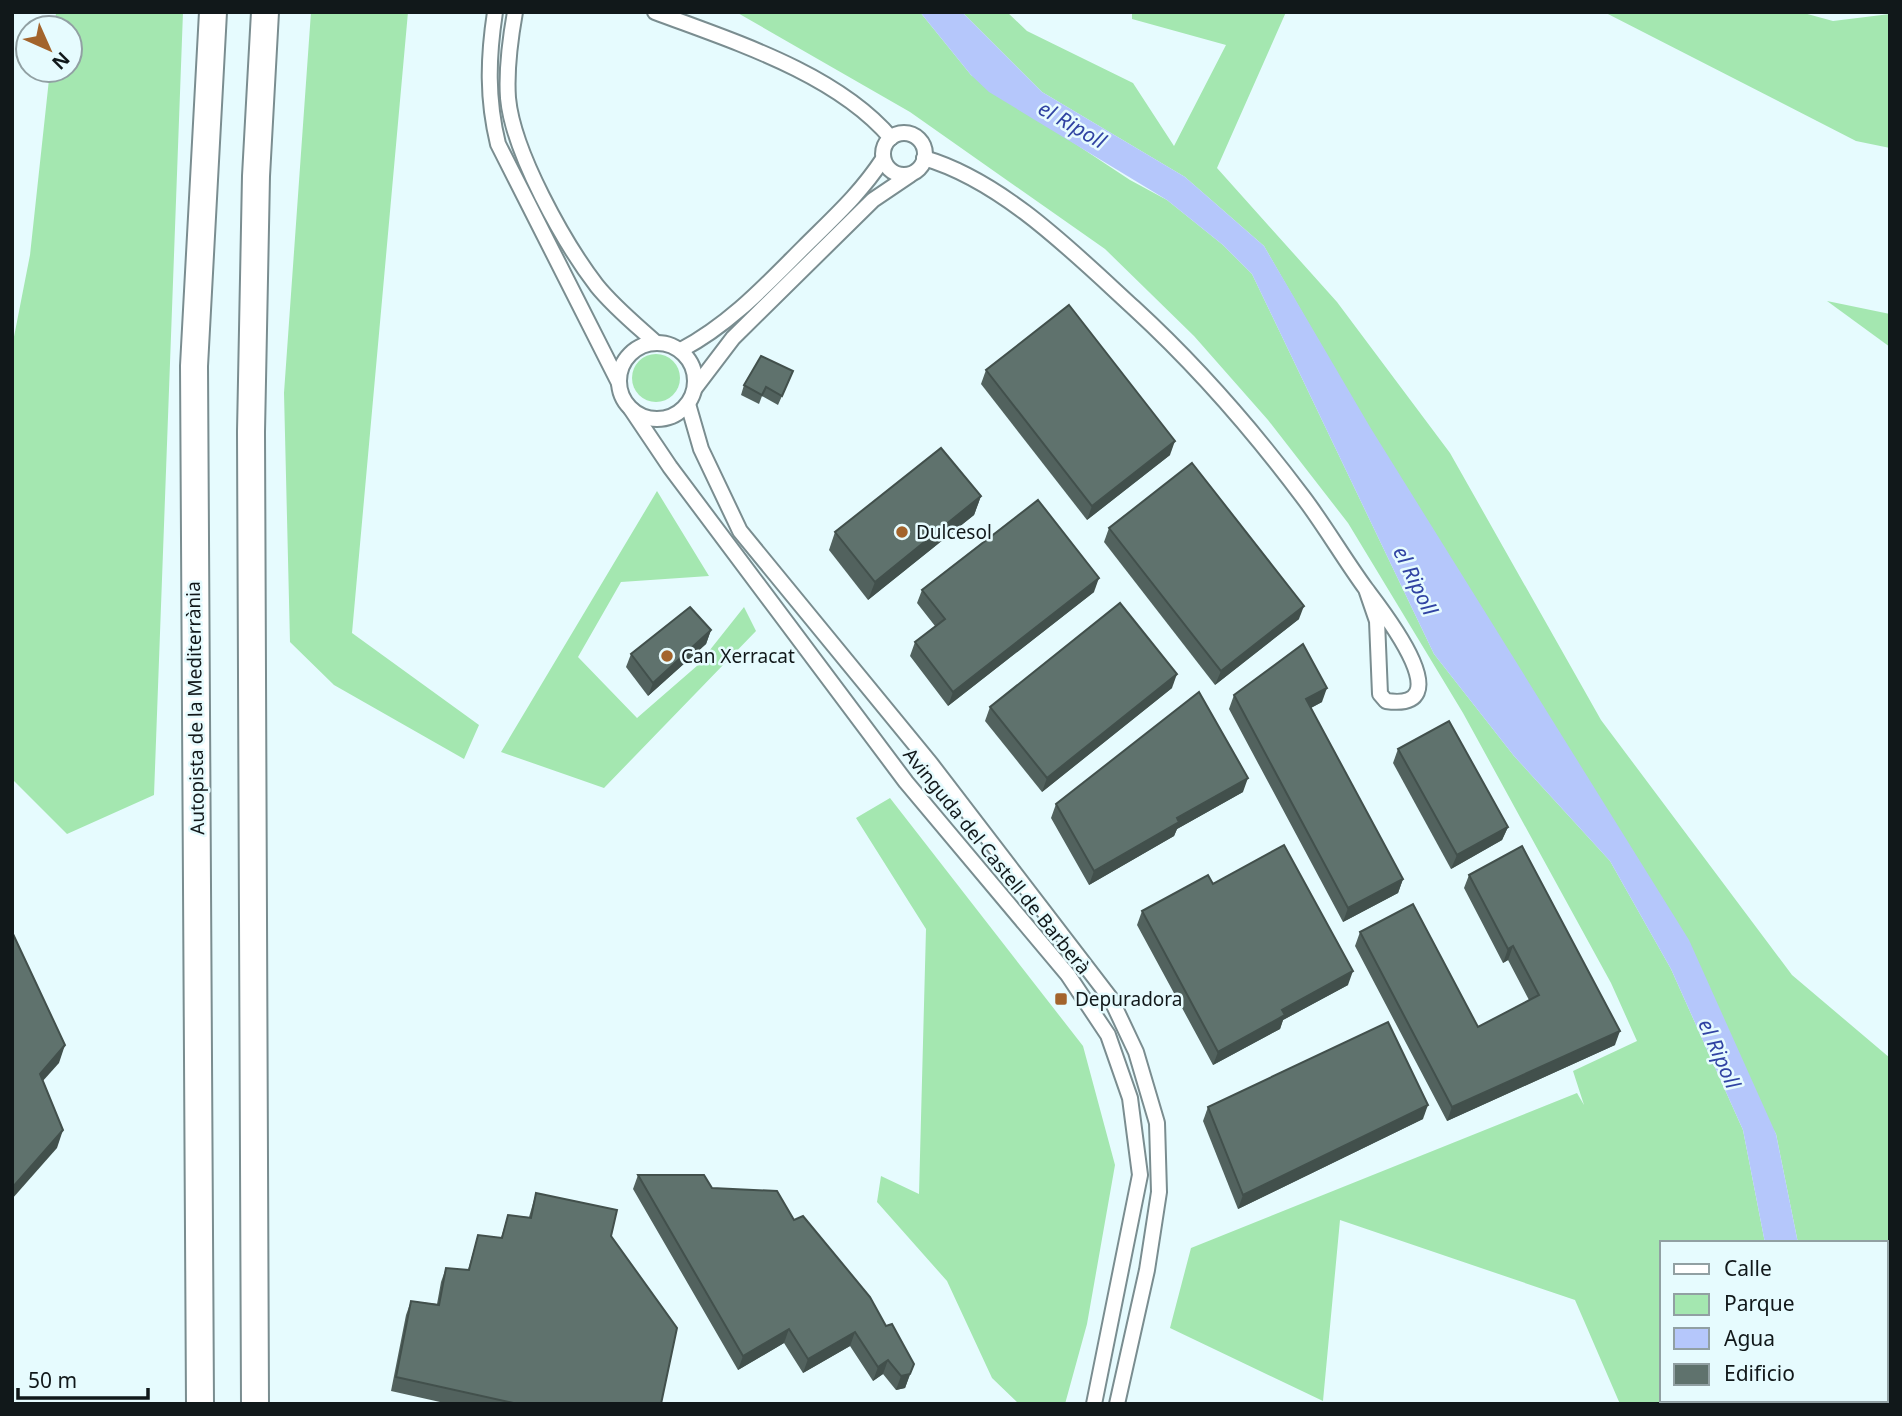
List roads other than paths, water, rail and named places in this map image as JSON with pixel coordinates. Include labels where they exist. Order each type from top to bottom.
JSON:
[{"type":"highway","name":"Autopista de la Mediterrània","points":[[200,1404],[193,379],[214,12]]},
{"type":"highway","points":[[255,1404],[250,432],[256,176],[265,12]]},
{"type":"street","points":[[495,12],[488,62],[491,115],[498,144],[631,409],[654,419],[667,418],[688,404],[695,388],[733,338],[873,200],[919,169],[924,158],[922,145],[912,135],[898,134],[891,138],[884,147],[883,159],[862,192],[740,311],[708,335],[681,350]]},
{"type":"street","points":[[515,12],[508,71],[508,100],[526,160],[579,260],[598,286],[655,342],[681,350],[693,367],[695,388]]},
{"type":"street","points":[[654,12],[743,45],[825,86],[868,114],[891,138]]},
{"type":"street","points":[[924,158],[961,171],[986,186],[1066,245],[1176,347],[1303,497],[1398,634],[1418,674],[1419,687],[1414,696],[1405,701],[1386,701],[1380,694],[1377,621],[1366,589]]},
{"type":"street","points":[[883,159],[890,170],[910,175]]},
{"type":"street","points":[[619,383],[625,360],[633,351],[655,342]]},
{"type":"street","name":"Avinguda del Castell de Barberà","points":[[688,404],[701,449],[740,531],[931,764],[1111,999],[1136,1052],[1157,1122],[1159,1192],[1147,1270],[1117,1404]]},
{"type":"street","name":"Avinguda del Castell de Barberà","points":[[631,409],[670,467],[898,771],[1068,975],[1108,1035],[1130,1098],[1140,1175],[1094,1404]]},
{"type":"water","name":"el Ripoll","points":[[920,12],[962,12],[1042,92],[1185,177],[1264,246],[1370,427],[1689,940],[1776,1134],[1798,1241],[1765,1241],[1743,1130],[1671,969],[1610,861],[1514,756],[1434,654],[1252,274],[1223,245],[1167,200],[989,92],[971,75]]},
{"type":"place","name":"Dulcesol","points":[[902,532]]},
{"type":"place","name":"Can Xerracat","points":[[667,656]]},
{"type":"place","name":"Depuradora","points":[[1061,999]]}]
